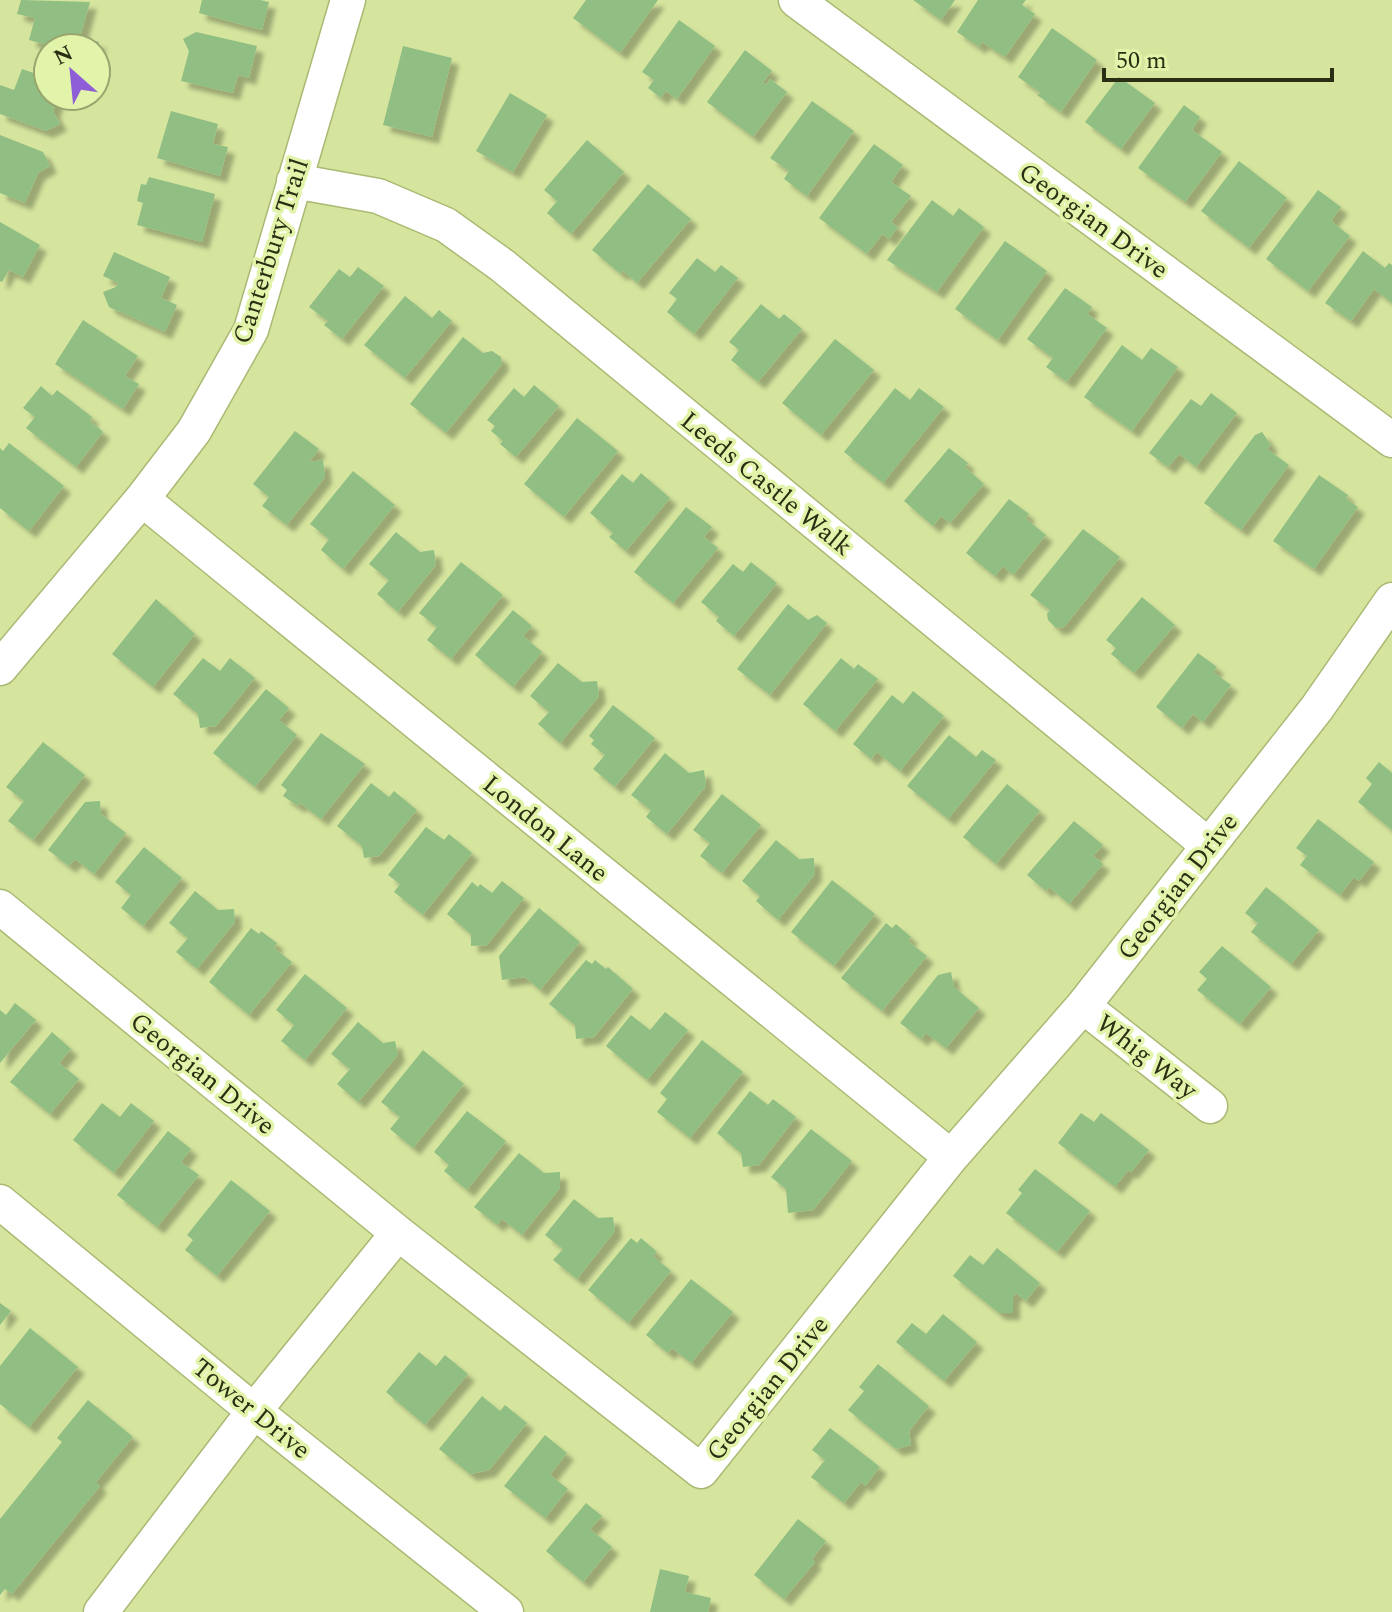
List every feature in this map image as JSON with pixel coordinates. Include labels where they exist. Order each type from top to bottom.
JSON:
[{"type":"street","name":"Canterbury Trail","points":[[0,668],[142,499],[194,431],[251,330],[348,0]]},
{"type":"street","name":"Georgian Drive","points":[[796,0],[1392,440]]},
{"type":"street","name":"Leeds Castle Walk","points":[[294,181],[378,196],[446,225],[503,266],[1209,846]]},
{"type":"street","name":"London Lane","points":[[142,499],[951,1157]]},
{"type":"street","name":"Georgian Drive","points":[[0,907],[398,1233],[701,1471],[951,1157],[1083,1006],[1317,708],[1392,600]]},
{"type":"street","name":"Whig Way","points":[[1083,1006],[1210,1106]]},
{"type":"street","name":"Tower Drive","points":[[0,1202],[254,1411],[506,1612]]},
{"type":"street","points":[[101,1612],[254,1411],[398,1233]]},
{"type":"building","points":[[21,0],[90,2],[81,32],[32,32],[32,41],[29,40],[35,18],[17,14]]},
{"type":"building","points":[[202,0],[269,2],[262,30],[199,13]]},
{"type":"building","points":[[586,0],[658,0],[620,53],[573,18]]},
{"type":"building","points":[[913,0],[955,0],[941,20]]},
{"type":"building","points":[[978,0],[1026,0],[1022,5],[1035,14],[1005,57],[982,42],[979,47],[957,32]]},
{"type":"building","points":[[679,20],[715,46],[677,99],[666,91],[661,98],[648,88],[654,80],[642,72]]},
{"type":"building","points":[[1052,28],[1097,60],[1061,112],[1018,77]]},
{"type":"building","points":[[196,32],[257,46],[249,78],[238,75],[233,93],[181,81],[189,51],[183,39]]},
{"type":"building","points":[[403,46],[452,58],[432,137],[383,125]]},
{"type":"building","points":[[745,50],[772,71],[763,82],[766,85],[770,79],[787,92],[753,137],[707,102]]},
{"type":"building","points":[[22,69],[32,72],[32,112],[54,112],[60,124],[46,131],[0,114],[0,85],[14,90]]},
{"type":"building","points":[[1119,77],[1155,103],[1121,149],[1085,122]]},
{"type":"building","points":[[510,93],[547,115],[513,172],[476,151]]},
{"type":"building","points":[[812,101],[854,131],[807,196],[784,179],[789,171],[770,158]]},
{"type":"building","points":[[1184,105],[1200,117],[1192,130],[1222,152],[1185,202],[1138,168]]},
{"type":"building","points":[[171,111],[218,124],[213,144],[228,147],[220,176],[157,158]]},
{"type":"building","points":[[0,135],[43,152],[50,166],[38,173],[25,203],[0,193]]},
{"type":"building","points":[[587,140],[624,172],[571,234],[547,213],[557,201],[544,190]]},
{"type":"building","points":[[874,144],[903,165],[891,182],[911,196],[891,222],[898,227],[889,239],[882,234],[867,254],[819,218]]},
{"type":"building","points":[[1239,161],[1287,198],[1249,248],[1201,211]]},
{"type":"building","points":[[149,177],[215,194],[202,242],[137,225],[143,203],[137,201],[141,184],[146,185]]},
{"type":"building","points":[[648,184],[691,219],[637,283],[592,250]]},
{"type":"building","points":[[1318,190],[1341,207],[1331,221],[1350,236],[1308,291],[1266,259]]},
{"type":"building","points":[[932,200],[953,216],[959,208],[984,227],[937,292],[887,260]]},
{"type":"building","points":[[0,222],[40,245],[23,277],[9,270],[2,282],[0,281]]},
{"type":"building","points":[[1005,241],[1047,271],[998,340],[955,309]]},
{"type":"building","points":[[1363,251],[1385,268],[1389,263],[1392,265],[1392,303],[1374,289],[1351,321],[1325,303]]},
{"type":"building","points":[[114,252],[170,277],[161,298],[177,305],[165,332],[109,307],[103,292],[116,287],[118,283],[103,276]]},
{"type":"building","points":[[697,258],[715,272],[721,265],[738,278],[694,334],[667,312],[677,299],[669,293]]},
{"type":"building","points":[[358,267],[384,286],[342,339],[324,325],[328,321],[309,307],[339,269],[350,277]]},
{"type":"building","points":[[1065,288],[1092,307],[1087,314],[1107,328],[1067,382],[1046,367],[1053,358],[1027,339]]},
{"type":"building","points":[[405,296],[432,318],[439,310],[452,321],[405,378],[364,345]]},
{"type":"building","points":[[761,304],[779,319],[784,314],[802,329],[758,382],[731,360],[739,350],[729,342]]},
{"type":"building","points":[[83,320],[138,356],[125,376],[139,384],[123,409],[55,364]]},
{"type":"building","points":[[463,337],[483,353],[492,351],[501,357],[502,364],[446,433],[410,404]]},
{"type":"building","points":[[835,339],[874,370],[821,435],[782,403]]},
{"type":"building","points":[[1122,345],[1142,360],[1151,348],[1178,367],[1132,431],[1084,397]]},
{"type":"building","points":[[534,385],[559,406],[516,457],[500,444],[503,441],[491,431],[495,426],[487,420],[514,388],[524,397]]},
{"type":"building","points":[[41,386],[52,396],[57,390],[92,417],[90,421],[103,432],[76,467],[26,428],[35,417],[23,408]]},
{"type":"building","points":[[895,388],[910,400],[919,388],[944,407],[883,483],[844,452]]},
{"type":"building","points":[[1211,393],[1237,413],[1196,467],[1179,454],[1168,467],[1149,453],[1191,399],[1201,406]]},
{"type":"building","points":[[577,418],[618,451],[564,517],[524,484]]},
{"type":"building","points":[[295,431],[319,449],[309,462],[323,460],[325,477],[287,525],[262,506],[269,497],[253,484]]},
{"type":"building","points":[[1262,432],[1271,445],[1267,449],[1289,465],[1241,530],[1204,503],[1255,435]]},
{"type":"building","points":[[9,443],[64,486],[29,531],[0,508],[0,448],[3,451]]},
{"type":"building","points":[[949,448],[968,463],[965,467],[984,484],[950,523],[941,516],[933,526],[904,501]]},
{"type":"building","points":[[353,471],[395,505],[343,569],[321,550],[329,539],[310,524]]},
{"type":"building","points":[[641,473],[670,498],[626,551],[609,537],[613,533],[590,513],[622,474],[633,483]]},
{"type":"building","points":[[1319,475],[1348,495],[1346,499],[1358,507],[1314,569],[1273,541]]},
{"type":"building","points":[[1009,499],[1029,514],[1025,518],[1046,535],[1013,575],[1003,566],[995,576],[966,553]]},
{"type":"building","points":[[686,507],[712,527],[704,537],[718,548],[673,603],[634,572]]},
{"type":"building","points":[[1083,529],[1120,557],[1064,627],[1056,628],[1048,620],[1050,610],[1030,595]]},
{"type":"building","points":[[396,532],[420,552],[434,550],[436,565],[398,612],[377,594],[389,580],[369,564]]},
{"type":"building","points":[[461,562],[503,595],[451,659],[427,640],[437,627],[419,613]]},
{"type":"building","points":[[751,562],[777,583],[734,636],[716,621],[719,617],[701,602],[733,564],[743,572]]},
{"type":"building","points":[[1142,597],[1175,625],[1134,673],[1111,654],[1116,648],[1106,640]]},
{"type":"building","points":[[156,599],[195,634],[153,687],[112,654]]},
{"type":"building","points":[[788,604],[808,620],[817,615],[827,623],[770,695],[737,669]]},
{"type":"building","points":[[513,610],[532,626],[523,636],[542,652],[513,687],[475,655]]},
{"type":"building","points":[[1198,653],[1217,667],[1213,672],[1231,685],[1203,722],[1193,714],[1182,728],[1156,707]]},
{"type":"building","points":[[203,658],[220,671],[230,658],[255,678],[216,726],[200,728],[198,714],[173,694]]},
{"type":"building","points":[[841,658],[854,669],[858,664],[878,679],[835,731],[803,704]]},
{"type":"building","points":[[558,663],[582,682],[597,681],[599,696],[560,743],[538,724],[549,712],[530,696]]},
{"type":"building","points":[[266,689],[289,708],[279,720],[297,735],[255,787],[213,753]]},
{"type":"building","points":[[913,691],[944,716],[900,771],[877,752],[871,759],[853,744],[892,695],[903,704]]},
{"type":"building","points":[[613,705],[655,738],[615,787],[593,769],[605,755],[591,744],[594,740],[589,736]]},
{"type":"building","points":[[321,733],[365,764],[321,819],[300,803],[298,806],[283,796],[287,790],[281,785]]},
{"type":"building","points":[[949,735],[976,757],[982,750],[996,760],[948,819],[907,786]]},
{"type":"building","points":[[43,742],[85,775],[33,840],[8,821],[24,801],[6,787]]},
{"type":"building","points":[[665,753],[689,773],[704,770],[706,786],[667,834],[646,817],[651,810],[631,795]]},
{"type":"building","points":[[1379,762],[1392,773],[1392,830],[1358,802],[1372,784],[1366,778]]},
{"type":"building","points":[[371,783],[389,797],[394,791],[417,810],[379,856],[364,858],[362,846],[337,826]]},
{"type":"building","points":[[1007,784],[1040,811],[996,864],[963,837]]},
{"type":"building","points":[[722,794],[761,825],[722,873],[700,856],[710,843],[693,830]]},
{"type":"building","points":[[100,801],[101,814],[126,833],[94,874],[75,859],[69,866],[48,850],[85,802]]},
{"type":"building","points":[[1318,819],[1374,862],[1359,881],[1354,877],[1340,895],[1300,865],[1307,856],[1296,848]]},
{"type":"building","points":[[1074,821],[1103,845],[1093,856],[1103,864],[1069,904],[1049,887],[1046,891],[1027,875]]},
{"type":"building","points":[[426,827],[444,840],[449,834],[472,853],[423,915],[394,892],[400,884],[388,875]]},
{"type":"building","points":[[776,840],[799,859],[814,858],[815,874],[778,920],[756,901],[760,896],[742,881]]},
{"type":"building","points":[[144,847],[182,878],[143,926],[121,908],[131,895],[115,882]]},
{"type":"building","points":[[832,880],[875,914],[834,966],[791,932]]},
{"type":"building","points":[[502,881],[524,898],[487,945],[471,946],[471,934],[447,914],[472,882],[492,893]]},
{"type":"building","points":[[1266,887],[1319,930],[1291,964],[1251,932],[1258,923],[1245,913]]},
{"type":"building","points":[[195,891],[218,910],[234,909],[235,922],[197,969],[176,952],[188,938],[169,923]]},
{"type":"building","points":[[539,908],[580,942],[540,990],[525,977],[502,980],[499,956]]},
{"type":"building","points":[[886,923],[892,928],[896,924],[911,937],[908,941],[927,956],[882,1011],[841,978]]},
{"type":"building","points":[[251,928],[277,943],[274,948],[292,962],[249,1015],[209,982]]},
{"type":"building","points":[[1222,946],[1271,987],[1240,1024],[1197,990],[1207,979],[1199,972]]},
{"type":"building","points":[[586,960],[592,964],[595,960],[606,969],[608,967],[633,989],[594,1037],[576,1039],[575,1025],[549,1004]]},
{"type":"building","points":[[951,972],[954,987],[979,1008],[946,1048],[926,1033],[921,1039],[900,1023],[938,975]]},
{"type":"building","points":[[305,974],[347,1008],[305,1060],[281,1041],[294,1025],[276,1010]]},
{"type":"building","points":[[15,1003],[36,1020],[0,1063],[0,1010],[6,1015]]},
{"type":"building","points":[[665,1012],[688,1030],[647,1080],[606,1046],[631,1015],[650,1030]]},
{"type":"building","points":[[358,1022],[383,1043],[395,1041],[398,1055],[358,1102],[337,1084],[350,1069],[331,1054]]},
{"type":"building","points":[[52,1032],[71,1049],[59,1063],[79,1079],[50,1114],[10,1082]]},
{"type":"building","points":[[702,1040],[743,1072],[690,1138],[657,1112],[667,1099],[660,1093]]},
{"type":"building","points":[[423,1050],[464,1084],[413,1148],[390,1129],[400,1117],[381,1102]]},
{"type":"building","points":[[750,1091],[768,1105],[773,1099],[796,1117],[759,1165],[743,1167],[741,1153],[717,1133]]},
{"type":"building","points":[[102,1103],[120,1117],[131,1103],[154,1121],[114,1173],[73,1140]]},
{"type":"building","points":[[467,1111],[506,1141],[467,1190],[444,1171],[449,1165],[434,1152]]},
{"type":"building","points":[[1081,1113],[1094,1122],[1101,1113],[1149,1150],[1115,1187],[1058,1143]]},
{"type":"building","points":[[811,1129],[852,1161],[813,1210],[788,1213],[786,1189],[771,1177]]},
{"type":"building","points":[[168,1131],[191,1149],[181,1162],[199,1175],[157,1227],[117,1195]]},
{"type":"building","points":[[519,1153],[544,1173],[560,1172],[560,1188],[522,1235],[502,1219],[497,1225],[474,1207]]},
{"type":"building","points":[[1035,1169],[1090,1211],[1057,1252],[1006,1213],[1022,1193],[1018,1190]]},
{"type":"building","points":[[231,1180],[270,1211],[217,1276],[185,1250],[193,1240],[187,1235]]},
{"type":"building","points":[[574,1199],[598,1218],[613,1217],[615,1231],[577,1279],[553,1260],[563,1249],[545,1235]]},
{"type":"building","points":[[631,1238],[637,1243],[641,1238],[657,1252],[653,1256],[671,1271],[628,1323],[588,1290]]},
{"type":"building","points":[[997,1248],[1040,1283],[1026,1301],[1016,1293],[1013,1313],[999,1313],[953,1276],[970,1255],[983,1265]]},
{"type":"building","points":[[691,1279],[733,1312],[691,1363],[672,1348],[668,1353],[646,1335]]},
{"type":"building","points":[[0,1303],[11,1311],[0,1325]]},
{"type":"building","points":[[943,1314],[977,1342],[944,1381],[896,1342],[912,1323],[926,1334]]},
{"type":"building","points":[[30,1328],[78,1367],[29,1427],[0,1404],[0,1366]]},
{"type":"building","points":[[419,1352],[436,1366],[445,1355],[468,1374],[425,1425],[386,1392]]},
{"type":"building","points":[[878,1364],[929,1406],[909,1431],[911,1445],[896,1449],[848,1410],[864,1391],[859,1387]]},
{"type":"building","points":[[482,1396],[500,1411],[505,1405],[527,1423],[489,1470],[470,1474],[439,1449]]},
{"type":"building","points":[[88,1400],[133,1437],[96,1482],[100,1486],[12,1594],[5,1589],[0,1595],[0,1519],[62,1442],[57,1438]]},
{"type":"building","points":[[830,1428],[880,1467],[865,1486],[861,1482],[844,1503],[811,1477],[825,1460],[812,1450]]},
{"type":"building","points":[[545,1435],[567,1453],[550,1475],[568,1489],[545,1518],[504,1486]]},
{"type":"building","points":[[586,1503],[602,1516],[590,1529],[612,1547],[583,1582],[546,1551]]},
{"type":"building","points":[[798,1519],[826,1541],[812,1559],[815,1562],[784,1599],[754,1575]]},
{"type":"building","points":[[660,1569],[689,1576],[685,1592],[711,1598],[708,1612],[650,1612]]}]
